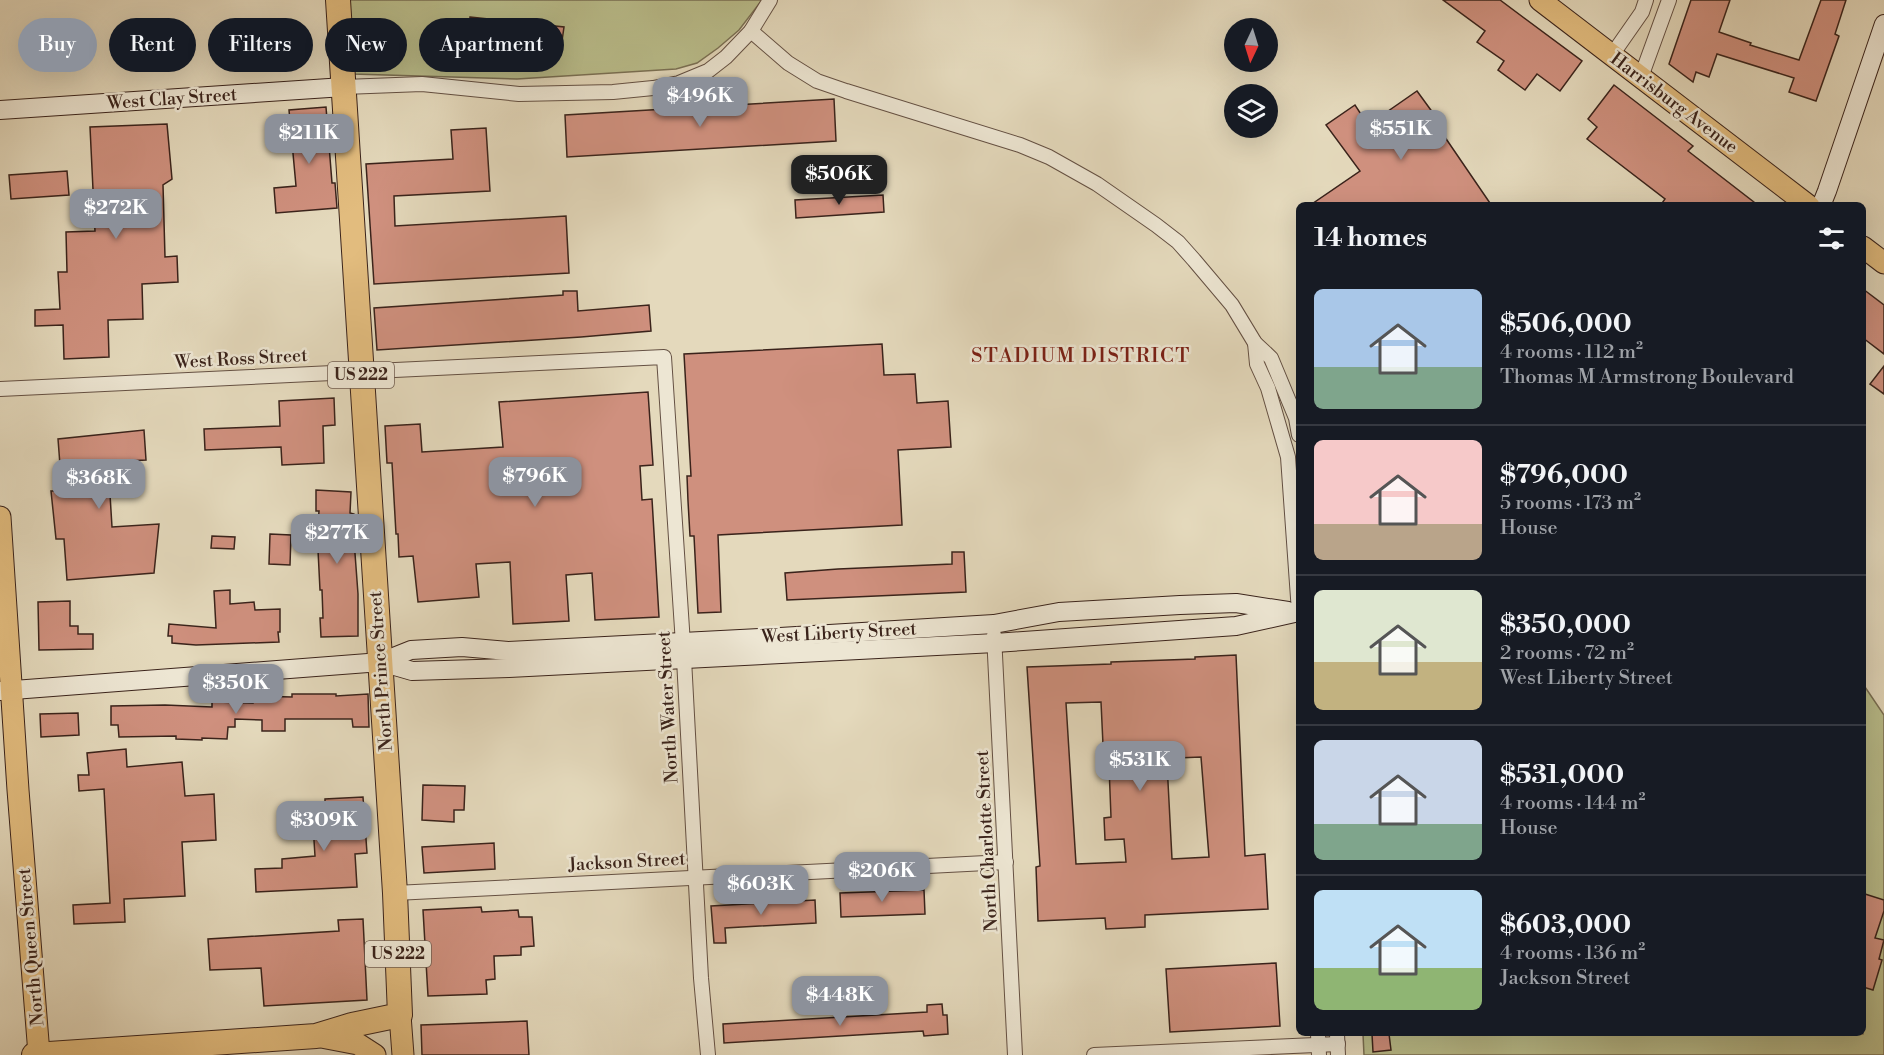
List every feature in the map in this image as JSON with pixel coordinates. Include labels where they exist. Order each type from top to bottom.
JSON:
[{"type":"highway","name":"North Prince Street","points":[[338,0],[381,662],[400,1015]]},
{"type":"highway","points":[[34,1055],[316,1036],[351,1025],[400,1015]]},
{"type":"main road","name":"Harrisburg Avenue","points":[[1540,0],[1804,202]]},
{"type":"main road","points":[[1823,202],[1884,24]]},
{"type":"main road","name":"West Clay Street","points":[[0,110],[344,87]]},
{"type":"main road","points":[[1866,249],[1884,263]]},
{"type":"main road","name":"North Queen Street","points":[[0,517],[6,691],[18,790],[39,1054]]},
{"type":"main road","name":"West Liberty Street","points":[[6,691],[381,662],[412,671],[683,651],[994,624],[1059,612],[1236,603],[1296,612]]},
{"type":"main road","name":"West Liberty Street","points":[[683,651],[995,643],[1236,626],[1296,613]]},
{"type":"main road","name":"North Prince Street","points":[[400,1015],[403,1055]]},
{"type":"main road","points":[[316,1036],[358,1044],[375,1055]]},
{"type":"street","points":[[344,87],[422,84],[519,94],[613,92],[680,83],[708,72],[726,57],[751,31],[770,0]]},
{"type":"street","points":[[1612,55],[1642,12],[1646,0]]},
{"type":"street","points":[[1641,77],[1669,0]]},
{"type":"street","points":[[751,31],[788,63],[817,81],[1020,145],[1049,157],[1097,184],[1178,242],[1232,305],[1255,343],[1271,358],[1296,418]]},
{"type":"street","points":[[1255,343],[1257,364],[1268,388],[1288,457],[1296,570]]},
{"type":"street","name":"West Ross Street","points":[[0,389],[664,357]]},
{"type":"street","name":"North Water Street","points":[[664,357],[708,1055]]},
{"type":"street","name":"North Charlotte Street","points":[[994,624],[1016,1055]]},
{"type":"street","name":"Jackson Street","points":[[395,893],[1006,862]]},
{"type":"street","points":[[1094,1055],[1338,1044]]},
{"type":"green space","points":[[348,0],[762,0],[739,30],[697,63],[676,69],[517,79],[353,74],[353,72],[407,72],[407,18],[349,18]]},
{"type":"green space","points":[[1866,688],[1884,715],[1884,1055],[1364,1055],[1363,1036],[1866,1036]]},
{"type":"building","points":[[1443,0],[1500,0],[1582,61],[1560,91],[1537,74],[1525,90],[1498,70],[1504,61],[1477,42],[1485,31]]},
{"type":"building","points":[[1691,0],[1730,0],[1719,32],[1751,43],[1750,45],[1799,60],[1821,0],[1846,0],[1835,34],[1839,36],[1816,101],[1789,92],[1794,78],[1717,54],[1709,77],[1696,72],[1693,82],[1669,64]]},
{"type":"building","points":[[1614,85],[1693,146],[1688,151],[1754,202],[1663,202],[1665,199],[1587,139],[1597,127],[1588,119]]},
{"type":"building","points":[[1417,91],[1441,124],[1438,127],[1489,202],[1315,202],[1360,171],[1326,125],[1355,105],[1368,125]]},
{"type":"building","points":[[834,99],[836,141],[567,157],[565,115]]},
{"type":"building","points":[[326,107],[332,183],[335,183],[337,208],[276,213],[274,188],[296,186],[289,110]]},
{"type":"building","points":[[167,124],[172,179],[163,185],[165,257],[177,256],[178,282],[142,284],[143,319],[108,320],[109,357],[64,359],[63,325],[35,326],[35,310],[60,309],[58,272],[67,272],[66,232],[95,231],[90,127]]},
{"type":"building","points":[[486,128],[490,191],[394,196],[395,226],[566,216],[569,273],[374,284],[366,164],[453,159],[451,130]]},
{"type":"building","points":[[67,171],[69,195],[11,199],[9,175]]},
{"type":"building","points":[[883,195],[884,212],[796,218],[795,200]]},
{"type":"building","points":[[563,291],[577,291],[578,311],[649,305],[651,331],[377,350],[374,308],[563,295]]},
{"type":"building","points":[[1866,291],[1884,305],[1884,354],[1866,340]]},
{"type":"building","points":[[882,344],[884,375],[915,374],[917,403],[948,401],[951,447],[898,450],[902,525],[718,535],[721,612],[698,613],[694,536],[690,536],[688,501],[687,476],[691,476],[684,354]]},
{"type":"building","points":[[1884,366],[1884,394],[1870,384]]},
{"type":"building","points":[[648,392],[653,465],[640,466],[642,500],[652,499],[659,617],[595,620],[592,573],[566,575],[569,621],[513,624],[510,562],[476,564],[479,597],[418,602],[413,556],[399,557],[392,463],[387,463],[385,426],[420,424],[422,452],[503,447],[499,402]]},
{"type":"building","points":[[334,398],[335,425],[323,426],[324,463],[282,465],[281,447],[205,450],[204,429],[280,426],[279,401]]},
{"type":"building","points":[[144,430],[146,460],[108,462],[112,527],[159,524],[154,573],[67,580],[64,539],[56,539],[51,491],[62,491],[58,439]]},
{"type":"building","points":[[316,490],[351,492],[350,513],[354,514],[358,594],[358,636],[321,637],[320,618],[323,618],[318,550],[320,550],[321,524],[318,524],[319,511],[316,511]]},
{"type":"building","points":[[270,534],[291,535],[290,565],[269,564]]},
{"type":"building","points":[[212,536],[235,537],[234,549],[211,548]]},
{"type":"building","points":[[952,552],[964,552],[966,592],[787,600],[785,573],[952,564]]},
{"type":"building","points":[[230,590],[230,604],[254,602],[255,610],[280,609],[279,642],[196,645],[172,643],[172,636],[168,636],[169,624],[216,628],[214,591]]},
{"type":"building","points":[[70,601],[70,626],[78,626],[78,634],[93,634],[93,649],[39,650],[38,602]]},
{"type":"building","points":[[1236,655],[1245,856],[1265,854],[1268,909],[1145,915],[1145,927],[1106,929],[1105,918],[1038,921],[1036,867],[1040,866],[1027,667],[1195,659],[1195,657]],"holes":[[[1101,702],[1104,766],[1109,766],[1111,817],[1104,818],[1105,840],[1124,839],[1126,862],[1076,864],[1066,703]],[[1201,757],[1209,857],[1172,859],[1167,763],[1177,763],[1177,758]]]},
{"type":"building","points":[[292,694],[336,694],[336,696],[368,694],[369,727],[353,727],[352,719],[285,719],[285,731],[262,731],[262,720],[235,719],[235,727],[228,727],[227,739],[202,738],[202,740],[176,739],[176,736],[119,737],[118,725],[111,725],[111,706],[212,707],[212,702],[253,703],[253,696],[292,697]]},
{"type":"building","points":[[78,713],[79,735],[41,737],[40,714]]},
{"type":"building","points":[[126,749],[127,767],[182,762],[185,796],[214,794],[216,840],[182,842],[185,896],[124,899],[125,922],[74,924],[73,905],[110,903],[104,789],[79,791],[78,775],[89,775],[87,753]]},
{"type":"building","points":[[423,785],[465,786],[464,810],[454,810],[454,822],[422,820]]},
{"type":"building","points":[[363,797],[367,853],[355,854],[357,887],[256,892],[255,869],[282,868],[282,859],[315,856],[312,809],[325,808],[325,799]]},
{"type":"building","points":[[494,843],[495,869],[424,873],[422,847]]},
{"type":"building","points":[[924,890],[925,914],[841,917],[840,893]]},
{"type":"building","points":[[1866,894],[1884,900],[1884,911],[1875,938],[1884,940],[1879,959],[1882,960],[1873,990],[1866,988]]},
{"type":"building","points":[[815,900],[816,923],[725,928],[726,943],[714,943],[711,906]]},
{"type":"building","points":[[481,907],[482,912],[518,910],[519,917],[532,917],[534,946],[521,947],[521,955],[494,956],[495,979],[486,980],[487,994],[428,996],[423,910]]},
{"type":"building","points":[[363,919],[367,1000],[264,1006],[261,968],[210,970],[208,939],[339,931],[338,920]]},
{"type":"building","points":[[1276,963],[1280,1026],[1170,1032],[1166,969]]},
{"type":"building","points":[[942,1004],[943,1015],[947,1015],[948,1034],[924,1036],[923,1031],[724,1043],[723,1024],[927,1012],[927,1005]]},
{"type":"building","points":[[527,1021],[529,1055],[422,1055],[421,1025]]},
{"type":"building","points":[[1372,1036],[1389,1036],[1391,1050],[1373,1052]]},
{"type":"district","name":"STADIUM DISTRICT","points":[[1081,356]]}]
